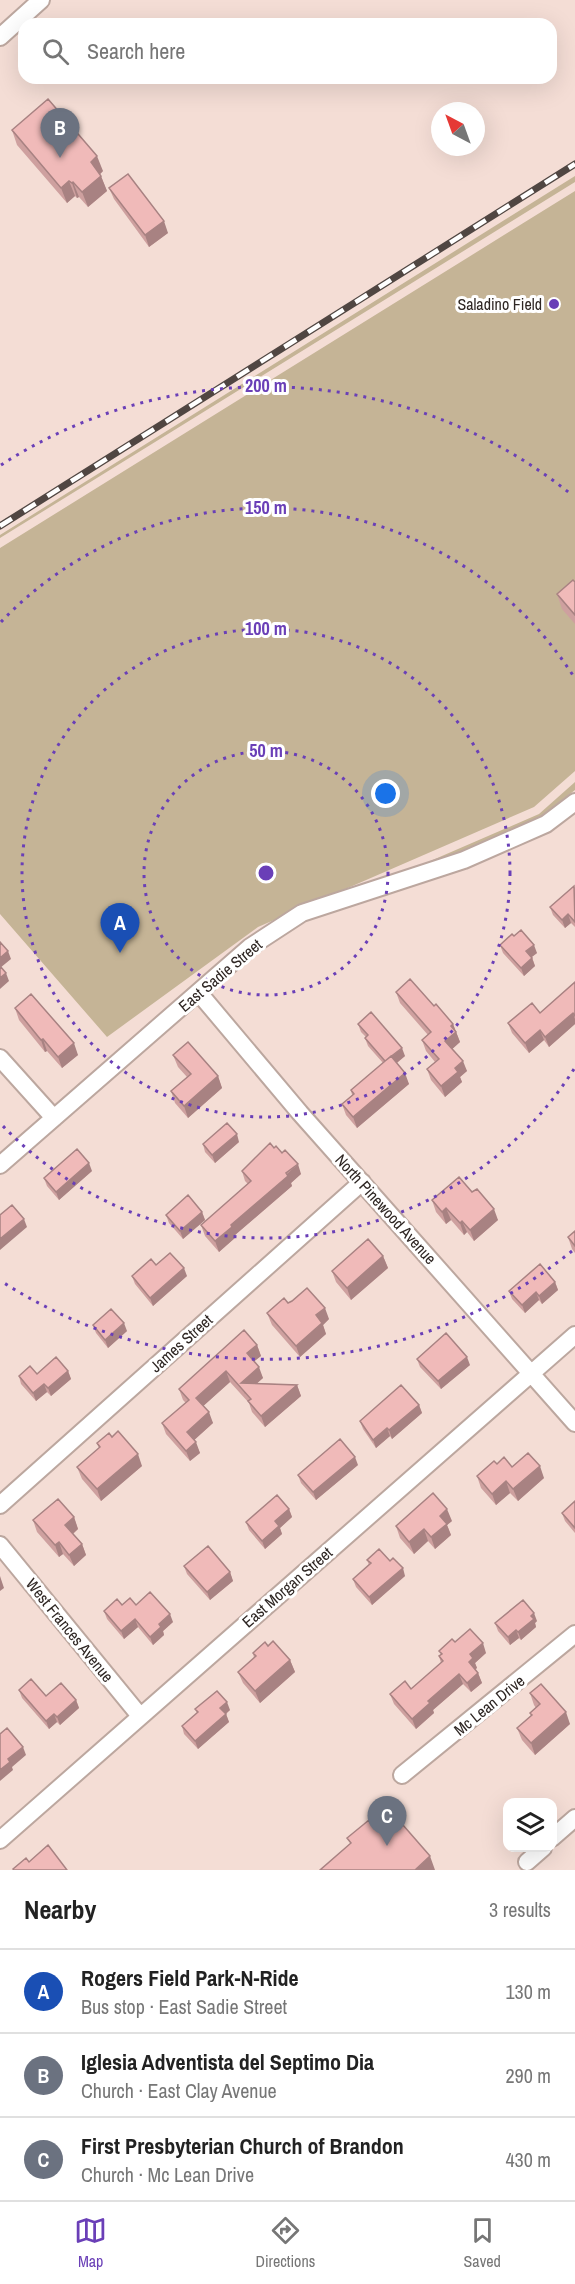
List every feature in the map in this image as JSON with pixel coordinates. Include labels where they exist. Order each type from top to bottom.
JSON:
[{"type":"street","points":[[21,18],[41,0]]},
{"type":"street","points":[[0,37],[18,21]]},
{"type":"street","name":"East Sadie Street","points":[[0,1165],[250,947],[302,913],[464,860],[546,824],[575,802]]},
{"type":"street","name":"North Pinewood Avenue","points":[[199,993],[300,1113],[575,1423]]},
{"type":"street","points":[[0,1058],[54,1118]]},
{"type":"street","name":"James Street","points":[[0,1505],[362,1182]]},
{"type":"street","name":"East Morgan Street","points":[[0,1840],[575,1335]]},
{"type":"street","name":"West Frances Avenue","points":[[0,1545],[140,1716]]},
{"type":"street","name":"Mc Lean Drive","points":[[402,1775],[575,1634]]},
{"type":"street","points":[[557,1834],[575,1818]]},
{"type":"street","points":[[527,1862],[538,1852]]},
{"type":"shaded area","points":[[575,176],[575,182],[0,538],[0,535]]},
{"type":"shaded area","points":[[575,191],[575,771],[534,807],[258,927],[107,1037],[0,914],[0,548]]},
{"type":"shaded area","points":[[575,782],[575,790],[541,816],[460,852],[428,862],[539,814]]},
{"type":"building","points":[[48,99],[97,156],[91,162],[101,176],[82,192],[73,182],[69,181],[61,188],[12,130]]},
{"type":"building","points":[[128,174],[164,221],[145,235],[109,188]]},
{"type":"building","points":[[573,580],[575,582],[575,615],[557,594]]},
{"type":"building","points":[[574,886],[575,922],[568,914],[562,920],[550,907]]},
{"type":"building","points":[[521,930],[534,945],[526,951],[532,958],[521,968],[500,945],[512,934],[514,936]]},
{"type":"building","points":[[0,942],[8,951],[0,958]]},
{"type":"building","points":[[0,966],[6,973],[0,978]]},
{"type":"building","points":[[410,979],[434,1006],[436,1004],[453,1024],[451,1026],[456,1032],[445,1041],[463,1061],[455,1068],[458,1072],[441,1086],[427,1069],[439,1059],[422,1040],[431,1032],[396,992]]},
{"type":"building","points":[[575,982],[575,1016],[573,1013],[545,1037],[540,1030],[525,1043],[508,1023],[532,1003],[540,1013]]},
{"type":"building","points":[[31,994],[74,1043],[58,1057],[15,1008]]},
{"type":"building","points":[[371,1012],[402,1048],[385,1061],[365,1038],[368,1035],[358,1024]]},
{"type":"building","points":[[188,1042],[218,1076],[184,1106],[171,1091],[191,1074],[173,1055]]},
{"type":"building","points":[[391,1056],[405,1073],[353,1117],[342,1104],[354,1094],[351,1090]]},
{"type":"building","points":[[227,1123],[237,1134],[212,1155],[203,1144]]},
{"type":"building","points":[[270,1143],[282,1153],[285,1150],[298,1164],[286,1173],[288,1176],[215,1241],[201,1225],[251,1181],[242,1171]]},
{"type":"building","points":[[77,1149],[89,1163],[56,1192],[44,1178]]},
{"type":"building","points":[[459,1177],[472,1192],[477,1189],[494,1209],[470,1230],[446,1208],[442,1212],[432,1200]]},
{"type":"building","points":[[188,1195],[202,1212],[180,1231],[166,1215]]},
{"type":"building","points":[[12,1205],[24,1219],[0,1239],[0,1215]]},
{"type":"building","points":[[575,1231],[575,1246],[568,1237]]},
{"type":"building","points":[[368,1239],[383,1256],[347,1288],[332,1271]]},
{"type":"building","points":[[170,1253],[184,1268],[150,1298],[132,1276],[151,1259],[156,1265]]},
{"type":"building","points":[[540,1264],[555,1282],[539,1296],[536,1292],[522,1305],[509,1291]]},
{"type":"building","points":[[307,1288],[325,1308],[316,1315],[322,1323],[296,1346],[267,1313],[284,1298],[288,1303]]},
{"type":"building","points":[[111,1309],[124,1323],[105,1340],[93,1325]]},
{"type":"building","points":[[244,1330],[257,1345],[247,1353],[259,1367],[241,1383],[297,1385],[261,1416],[248,1401],[251,1399],[226,1371],[196,1398],[209,1412],[187,1432],[196,1442],[186,1451],[162,1423],[189,1400],[179,1389]]},
{"type":"building","points":[[446,1333],[467,1357],[438,1381],[417,1359]]},
{"type":"building","points":[[56,1357],[68,1371],[48,1388],[44,1384],[33,1393],[19,1376],[30,1366],[37,1374]]},
{"type":"building","points":[[401,1385],[419,1405],[373,1440],[360,1421]]},
{"type":"building","points":[[118,1431],[138,1454],[97,1489],[77,1467],[100,1447],[97,1443],[109,1433],[112,1437]]},
{"type":"building","points":[[340,1439],[355,1457],[313,1492],[298,1475]]},
{"type":"building","points":[[528,1453],[540,1466],[513,1489],[506,1481],[492,1494],[477,1476],[494,1461],[497,1464],[504,1457],[512,1467]]},
{"type":"building","points":[[433,1493],[447,1509],[440,1516],[447,1524],[431,1537],[424,1529],[409,1542],[396,1526]]},
{"type":"building","points":[[277,1495],[289,1509],[275,1521],[279,1526],[262,1541],[246,1522]]},
{"type":"building","points":[[58,1499],[74,1517],[65,1525],[82,1544],[69,1555],[59,1542],[55,1545],[33,1520]]},
{"type":"building","points":[[575,1501],[575,1528],[562,1513]]},
{"type":"building","points":[[208,1546],[230,1572],[207,1592],[184,1566]]},
{"type":"building","points":[[379,1549],[390,1561],[393,1558],[403,1568],[369,1597],[353,1579],[371,1563],[367,1560]]},
{"type":"building","points":[[150,1592],[170,1614],[150,1637],[135,1619],[121,1631],[104,1611],[117,1599],[122,1605],[130,1598],[136,1605]]},
{"type":"building","points":[[523,1600],[534,1613],[531,1616],[534,1619],[508,1637],[495,1623]]},
{"type":"building","points":[[470,1629],[483,1643],[470,1654],[473,1658],[469,1662],[478,1673],[467,1683],[459,1674],[428,1701],[430,1703],[412,1719],[390,1694],[405,1681],[411,1689],[443,1661],[439,1656],[442,1654],[439,1651],[452,1639],[455,1642]]},
{"type":"building","points":[[273,1641],[290,1660],[255,1691],[238,1672],[256,1656],[253,1653],[265,1642],[268,1646]]},
{"type":"building","points":[[31,1679],[46,1696],[61,1683],[76,1700],[57,1717],[54,1714],[46,1721],[19,1690]]},
{"type":"building","points":[[541,1684],[566,1712],[531,1743],[517,1728],[532,1715],[530,1713],[540,1704],[530,1693]]},
{"type":"building","points":[[217,1691],[227,1702],[220,1708],[226,1714],[195,1741],[182,1726],[198,1712],[195,1709]]},
{"type":"building","points":[[7,1728],[23,1747],[8,1759],[10,1762],[0,1770],[0,1734]]},
{"type":"building","points":[[389,1809],[430,1856],[415,1870],[320,1870],[351,1843],[347,1838],[369,1820],[372,1824]]},
{"type":"building","points":[[48,1845],[67,1870],[13,1869],[26,1858],[29,1862]]},
{"type":"railway","points":[[0,526],[575,164]]},
{"type":"place","name":"Iglesia Adventista del Septimo Dia","points":[[60,158]]},
{"type":"place","name":"Saladino Field","points":[[554,304]]},
{"type":"place","name":"Rogers Field Park-N-Ride","points":[[120,953]]},
{"type":"place","name":"First Presbyterian Church of Brandon","points":[[387,1846]]}]
